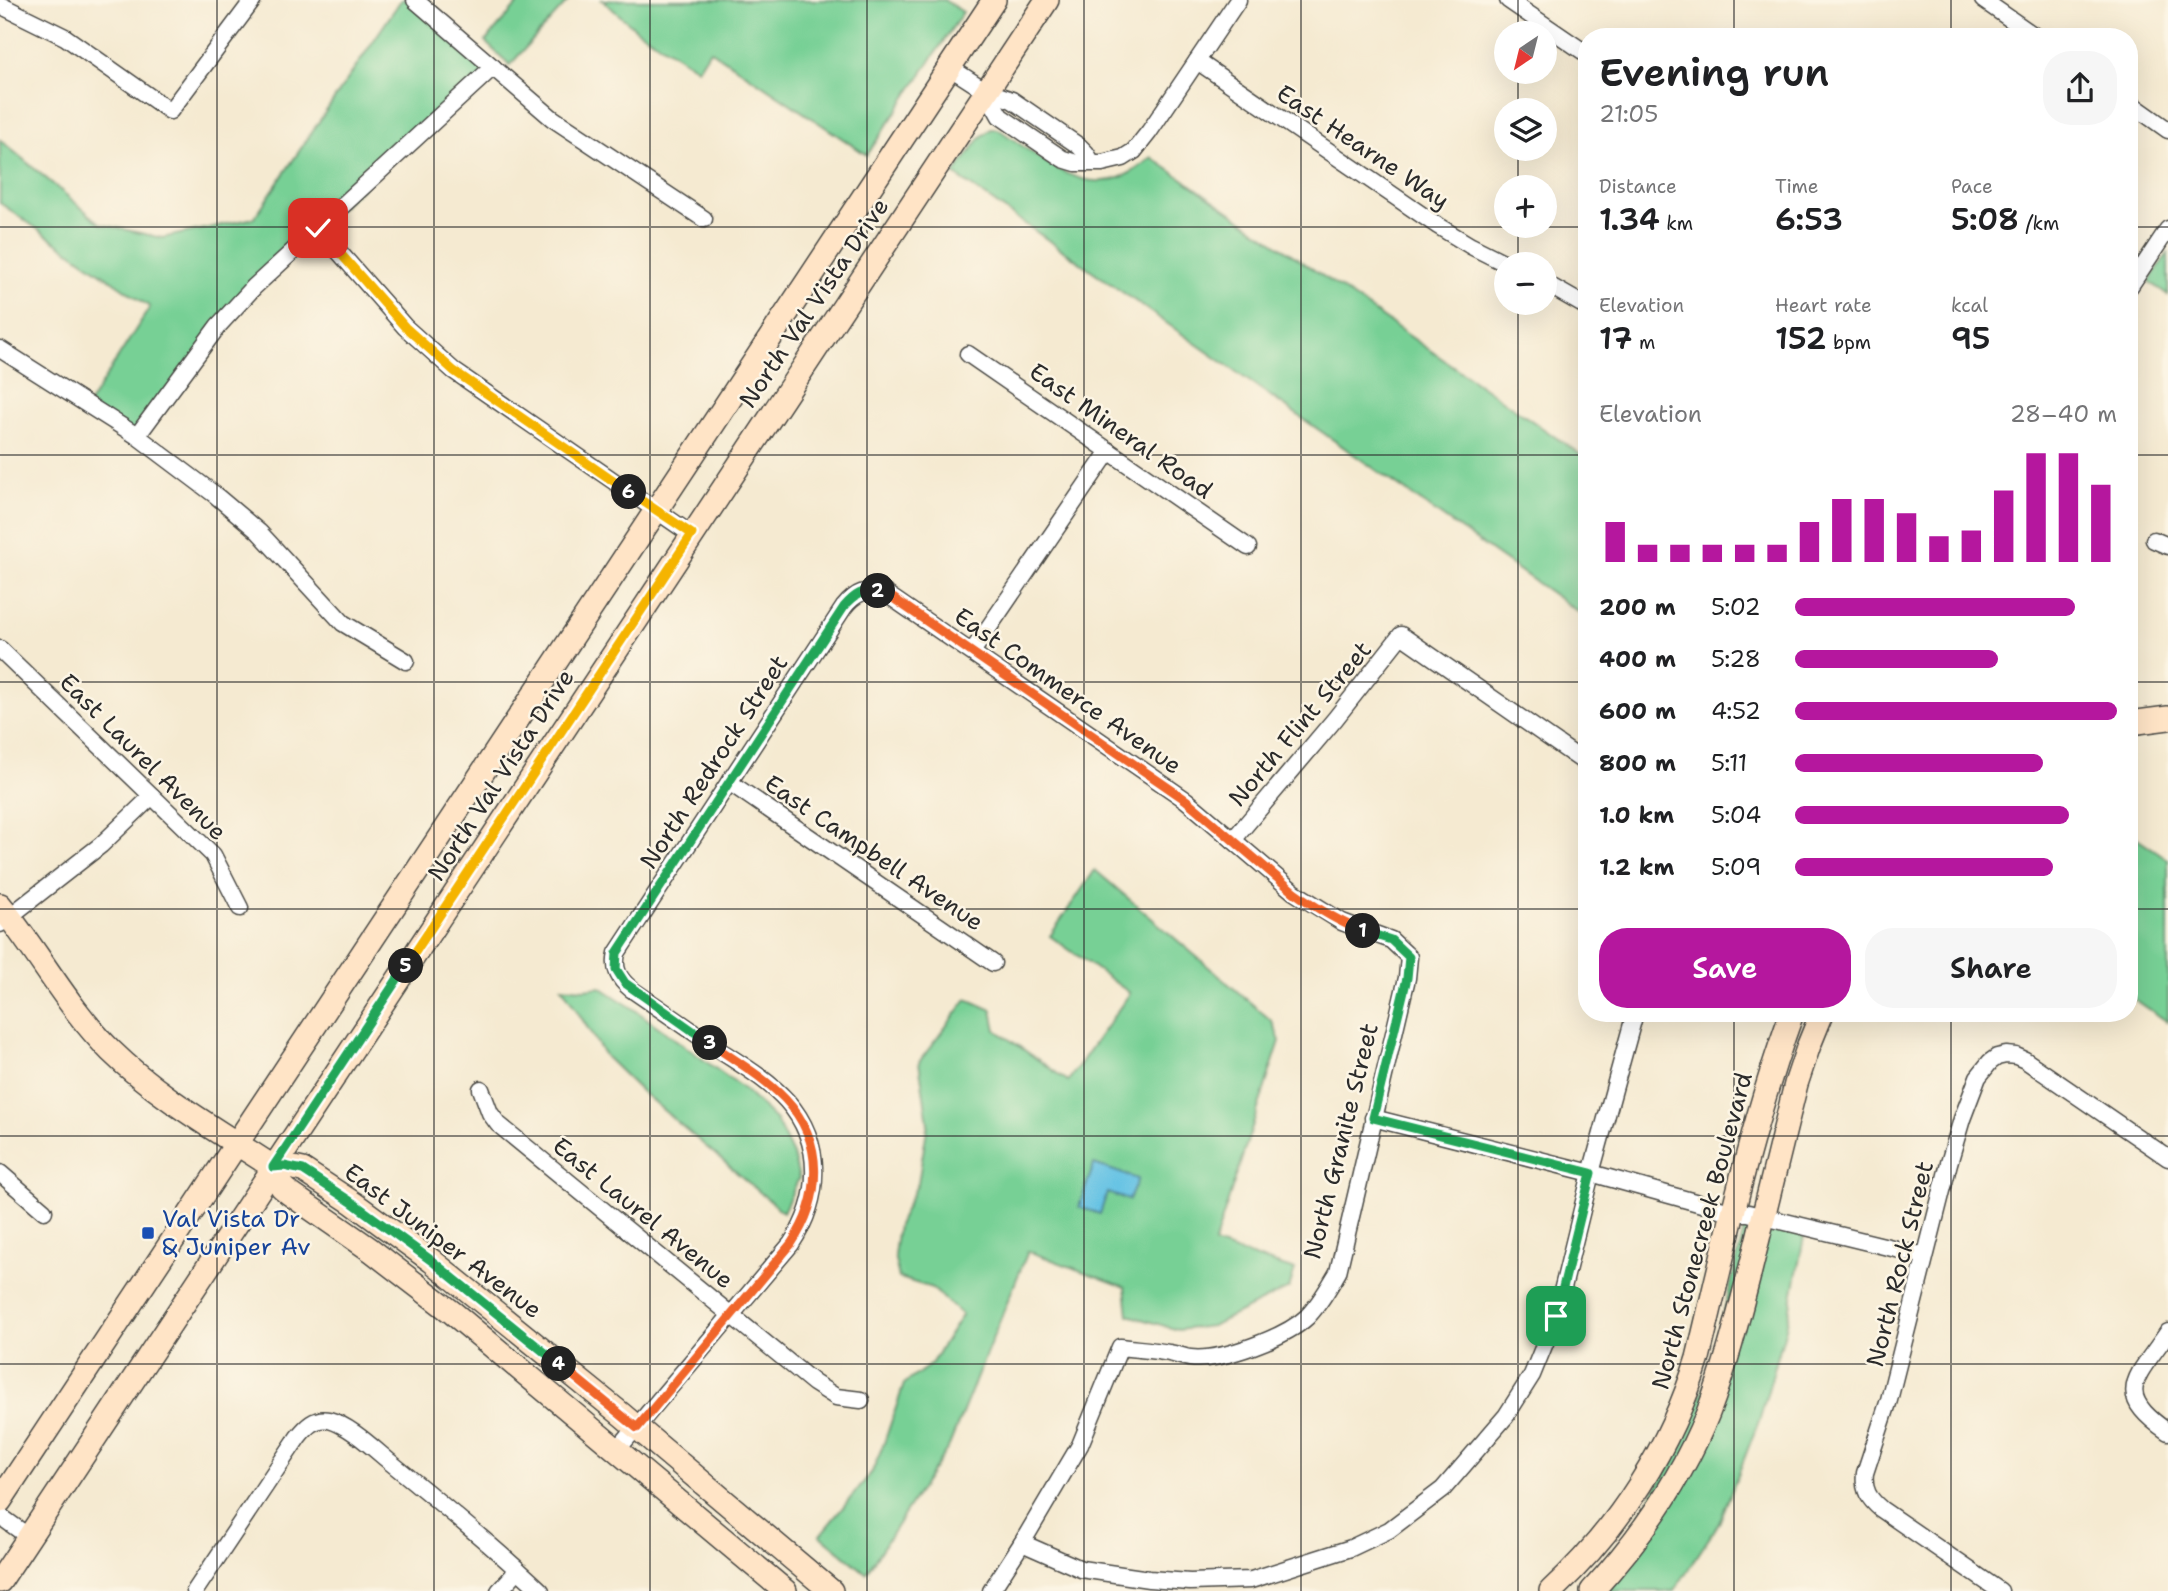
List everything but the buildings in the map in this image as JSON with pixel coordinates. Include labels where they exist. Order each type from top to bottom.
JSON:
[{"type":"main road","name":"North Val Vista Drive","points":[[0,1502],[994,0]]},
{"type":"main road","name":"North Val Vista Drive","points":[[0,1581],[1047,0]]},
{"type":"main road","points":[[2138,722],[2168,718]]},
{"type":"main road","name":"East Juniper Avenue","points":[[3,915],[75,1011],[111,1051],[154,1088],[273,1167],[282,1186],[289,1193],[414,1282],[785,1591]]},
{"type":"main road","name":"North Stonecreek Boulevard","points":[[1551,1591],[1587,1554],[1640,1485],[1688,1390],[1699,1357],[1778,1049],[1788,1022]]},
{"type":"main road","points":[[1592,1591],[1649,1522],[1689,1454],[1707,1415],[1730,1349],[1796,1084],[1818,1022]]},
{"type":"main road","name":"East Juniper Avenue","points":[[273,1167],[303,1170],[432,1261],[831,1591]]},
{"type":"street","points":[[0,5],[65,37],[170,111],[253,0]]},
{"type":"street","points":[[415,0],[570,131],[704,219]]},
{"type":"street","points":[[949,67],[986,91],[1012,100],[1079,146],[1091,161],[1102,163],[1124,158],[1142,142],[1238,0]]},
{"type":"street","points":[[1508,0],[1578,48]]},
{"type":"street","points":[[1983,0],[2023,28]]},
{"type":"street","name":"East Hearne Way","points":[[1197,61],[1446,232],[1494,257]]},
{"type":"street","points":[[137,436],[218,326],[254,287],[493,67]]},
{"type":"street","points":[[2138,109],[2168,130]]},
{"type":"street","points":[[318,228],[405,327],[454,371],[692,534]]},
{"type":"street","points":[[2138,274],[2168,229]]},
{"type":"street","points":[[1557,290],[1578,302]]},
{"type":"street","points":[[0,349],[137,436],[214,494],[259,532],[344,623],[407,661]]},
{"type":"street","name":"East Mineral Road","points":[[968,354],[1248,547]]},
{"type":"street","points":[[972,652],[1109,451]]},
{"type":"street","name":"East Commerce Avenue","points":[[866,590],[893,598],[1175,793],[1309,903],[1358,929],[1391,940],[1409,957]]},
{"type":"street","name":"North Redrock Street","points":[[732,1316],[791,1244],[804,1223],[816,1181],[809,1138],[786,1100],[762,1079],[631,989],[619,976],[615,961],[620,946],[844,607],[866,590]]},
{"type":"street","name":"North Flint Street","points":[[1233,840],[1335,719],[1401,635],[1578,758]]},
{"type":"street","name":"East Laurel Avenue","points":[[0,649],[213,855],[240,908]]},
{"type":"street","name":"East Campbell Avenue","points":[[729,782],[993,963]]},
{"type":"street","points":[[3,915],[101,845],[152,796]]},
{"type":"street","name":"North Granite Street","points":[[991,1591],[1080,1445],[1120,1346],[1192,1359],[1226,1355],[1281,1333],[1306,1318],[1321,1300],[1338,1272],[1407,978],[1409,957]]},
{"type":"street","points":[[1022,1543],[1081,1569],[1176,1581],[1251,1580],[1351,1548],[1389,1530],[1443,1489],[1497,1426],[1532,1375],[1556,1316],[1632,1022]]},
{"type":"street","name":"North Rock Street","points":[[2000,1591],[1881,1509],[1865,1490],[1865,1474],[1889,1400],[1962,1119],[1978,1077],[1997,1057],[2016,1056],[2168,1158]]},
{"type":"street","name":"East Laurel Avenue","points":[[481,1089],[490,1113],[498,1124],[732,1316],[824,1390],[848,1400],[861,1400]]},
{"type":"street","points":[[1373,1118],[1591,1173],[1734,1213],[1763,1217],[1925,1256]]},
{"type":"street","points":[[0,1173],[44,1211]]},
{"type":"street","points":[[617,1450],[732,1316]]},
{"type":"street","points":[[2168,1332],[2134,1387],[2137,1405],[2143,1413],[2168,1432]]},
{"type":"street","points":[[195,1591],[298,1437],[312,1422],[319,1419],[338,1424],[374,1449],[469,1526],[541,1591]]},
{"type":"street","points":[[0,1517],[29,1537]]},
{"type":"street","points":[[499,1591],[519,1570]]},
{"type":"green space","points":[[401,0],[415,0],[493,67],[254,287],[137,436],[88,405],[150,307],[0,203],[0,140],[101,224],[162,238],[254,218]]},
{"type":"green space","points":[[521,0],[569,0],[510,65],[485,42]]},
{"type":"green space","points":[[602,0],[944,0],[963,12],[867,155],[710,50],[698,69],[637,30]]},
{"type":"green space","points":[[991,129],[998,129],[1054,167],[1092,181],[1111,180],[1131,173],[1151,157],[1578,453],[1578,612],[954,174],[981,137]]},
{"type":"green space","points":[[2168,253],[2168,295],[2149,281]]},
{"type":"green space","points":[[2138,838],[2168,859],[2168,1022],[2138,1001]]},
{"type":"green space","points":[[1095,870],[1272,1021],[1280,1041],[1214,1244],[1295,1270],[1289,1288],[1212,1326],[1178,1330],[1128,1315],[1125,1287],[1028,1251],[949,1446],[866,1573],[820,1535],[872,1472],[904,1384],[931,1364],[962,1315],[932,1288],[899,1278],[894,1255],[898,1225],[918,1183],[928,1123],[919,1062],[967,999],[992,1010],[996,1030],[1068,1081],[1130,993],[1050,936]]},
{"type":"green space","points":[[562,987],[600,987],[745,1090],[776,1120],[793,1155],[799,1178],[783,1212],[642,1092],[606,1057]]},
{"type":"green space","points":[[1748,1213],[1806,1227],[1786,1328],[1760,1418],[1719,1523],[1674,1591],[1576,1591],[1599,1569],[1633,1528],[1677,1452],[1709,1374]]},
{"type":"water","points":[[1094,1164],[1138,1179],[1129,1200],[1107,1193],[1100,1214],[1079,1207]]},
{"type":"place","name":"Val Vista Dr & Juniper Av","points":[[148,1233]]},
{"type":"route","points":[[318,228],[405,327],[454,371],[692,534],[273,1167],[303,1170],[353,1203],[432,1261],[637,1428],[798,1235],[816,1181],[809,1138],[786,1100],[762,1079],[631,989],[616,969],[617,953],[844,607],[866,590],[876,591],[893,598],[1186,800],[1309,903],[1342,922],[1391,940],[1409,957],[1407,978],[1373,1118],[1591,1173],[1556,1316]]}]
